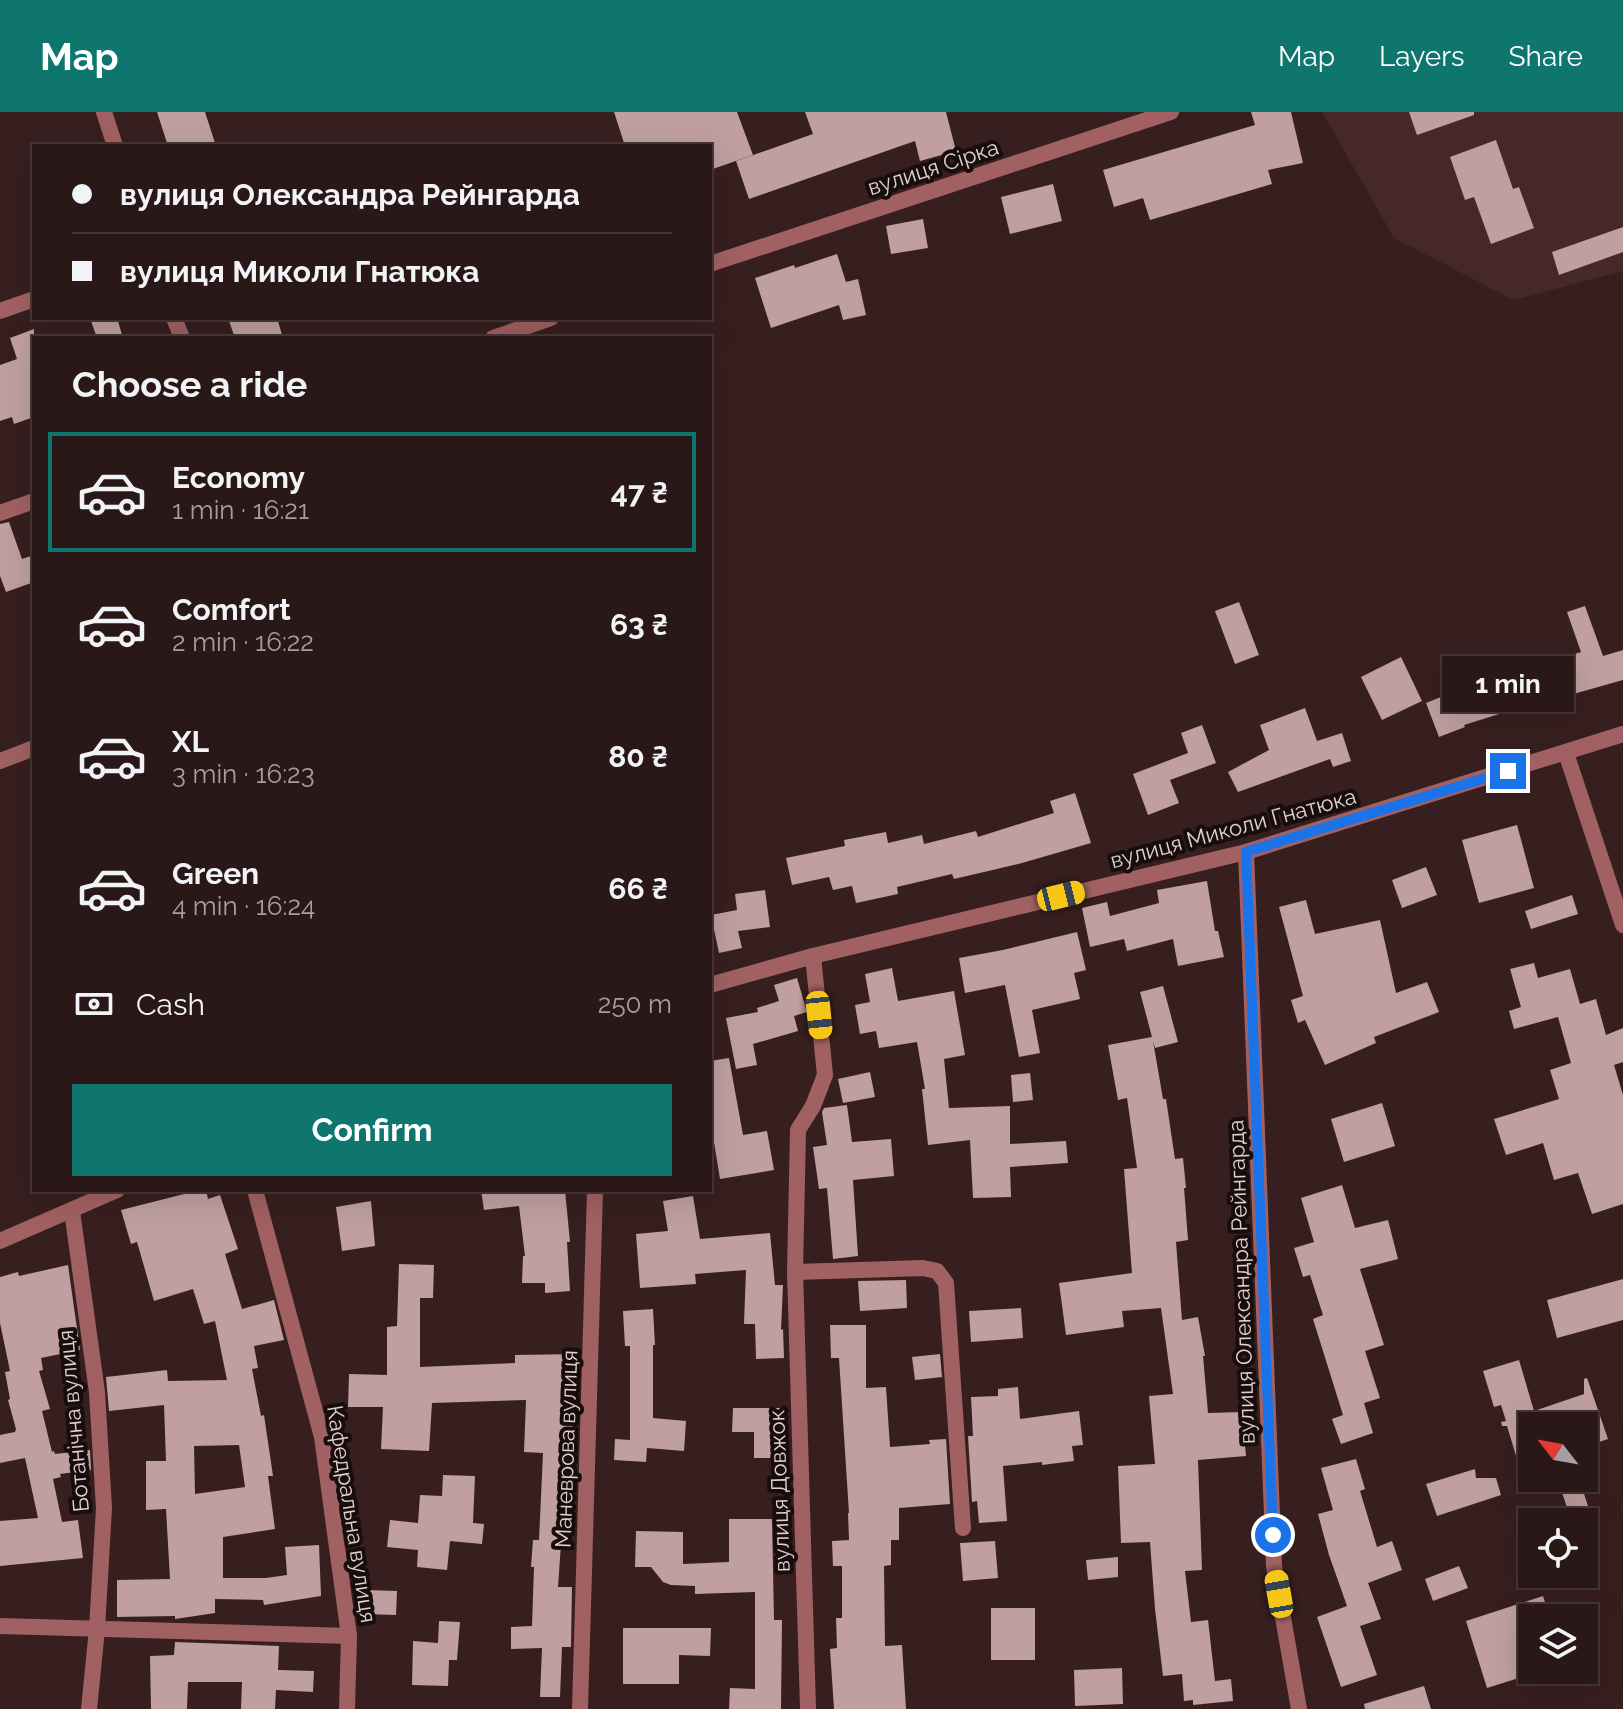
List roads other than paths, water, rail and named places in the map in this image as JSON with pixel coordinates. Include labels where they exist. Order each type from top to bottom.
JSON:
[{"type":"street","points":[[104,112],[114,144]]},
{"type":"street","name":"вулиця Сірка","points":[[712,263],[1171,112]]},
{"type":"street","points":[[0,311],[32,300]]},
{"type":"street","points":[[499,336],[545,320]]},
{"type":"street","points":[[0,513],[32,502]]},
{"type":"street","name":"вулиця Миколи Гнатюка","points":[[712,984],[813,956],[1246,852],[1623,734]]},
{"type":"street","points":[[0,761],[32,749]]},
{"type":"street","points":[[1566,753],[1623,925]]},
{"type":"street","name":"вулиця Олександра Рейнгарда","points":[[1246,852],[1274,1566],[1299,1709]]},
{"type":"street","name":"вулиця Довжок","points":[[808,1709],[795,1272],[798,1130],[813,1106],[825,1075],[813,956]]},
{"type":"street","points":[[0,1241],[113,1192]]},
{"type":"street","name":"Кафедральна вулиця","points":[[256,1192],[322,1437],[349,1636],[347,1709]]},
{"type":"street","name":"Маневрова вулиця","points":[[580,1709],[595,1192]]},
{"type":"street","name":"Ботанічна вулиця","points":[[72,1211],[97,1392],[104,1508],[89,1709]]},
{"type":"street","points":[[795,1272],[923,1268],[937,1271],[946,1283],[963,1528]]},
{"type":"street","points":[[0,1626],[349,1636]]}]
